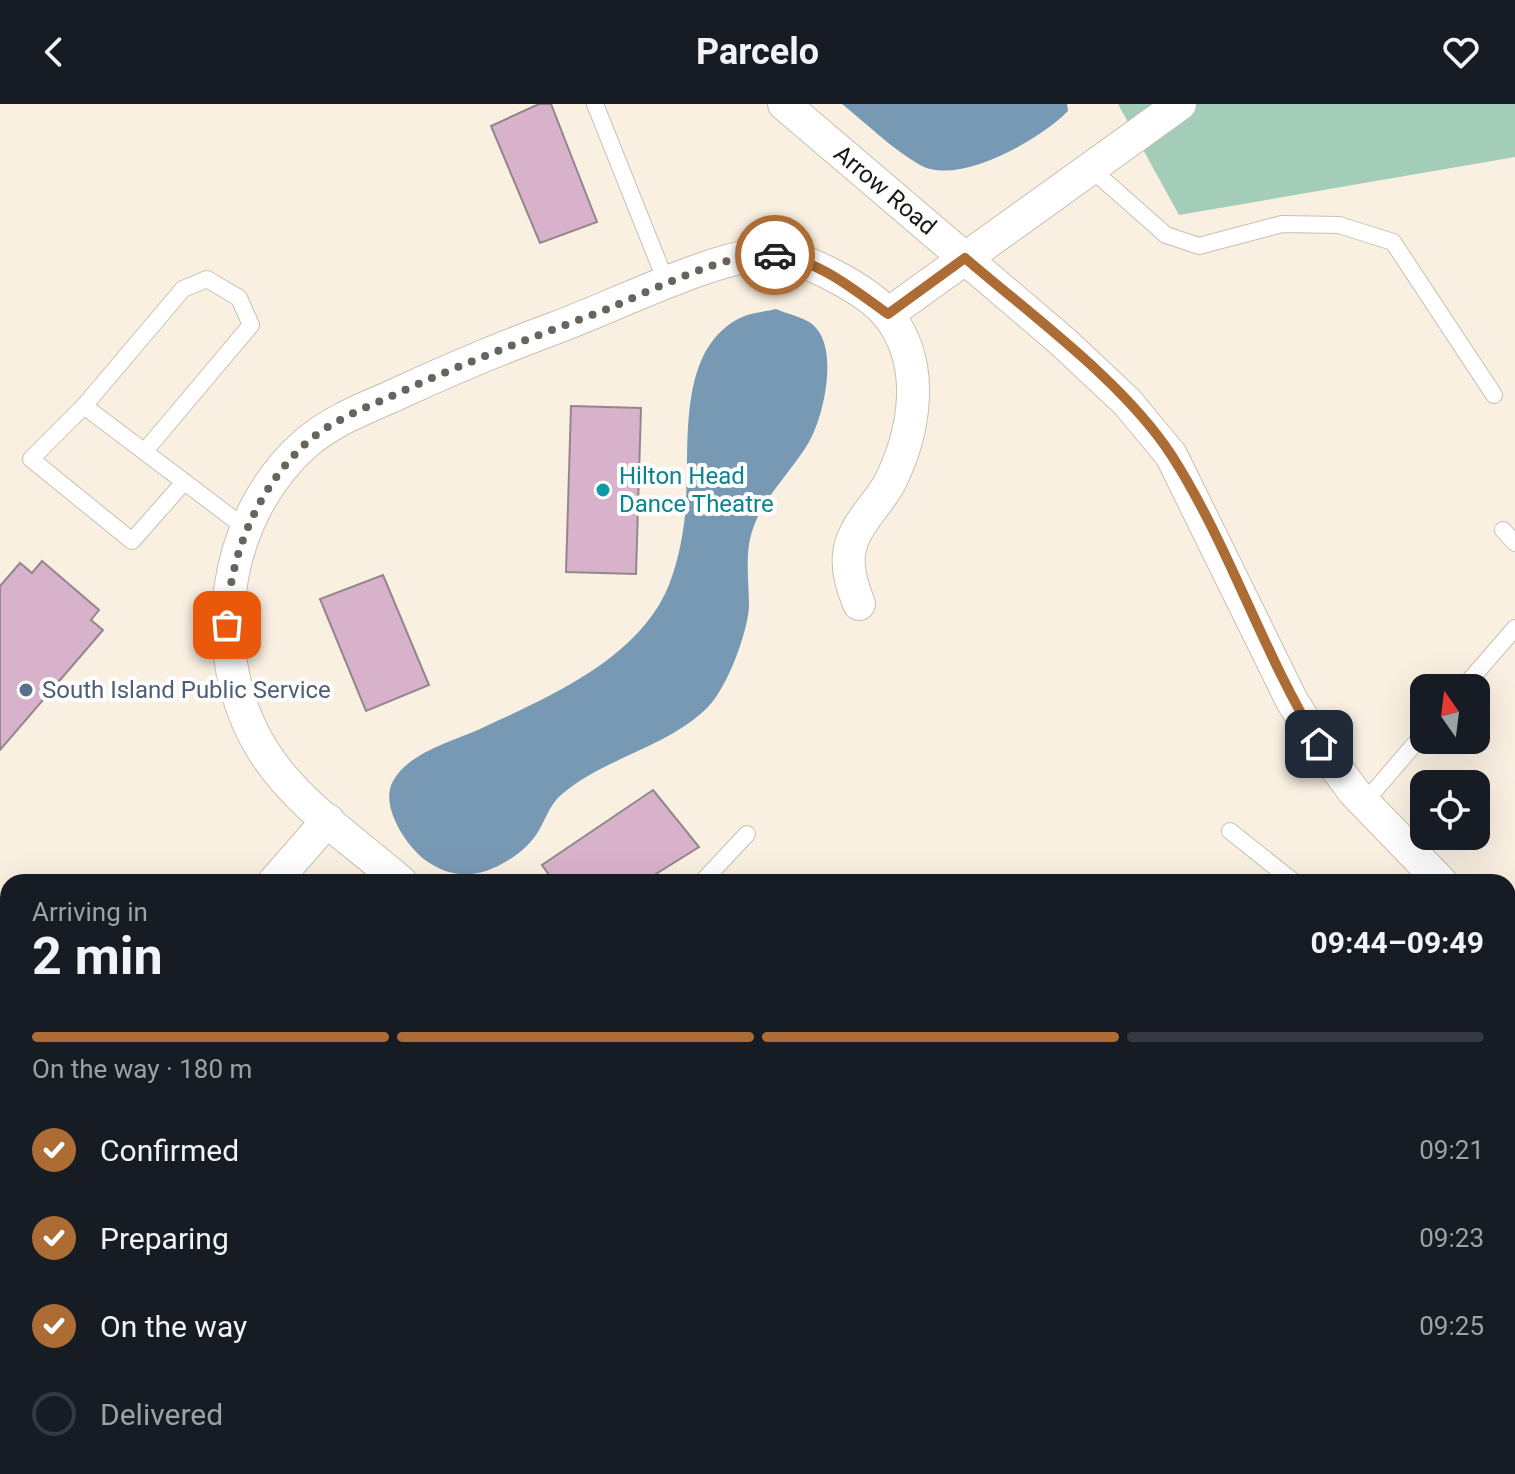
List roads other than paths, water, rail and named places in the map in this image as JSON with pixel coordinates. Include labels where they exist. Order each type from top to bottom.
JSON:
[{"type":"street","name":"Arrow Road","points":[[784,104],[965,258],[1127,402],[1171,455],[1292,701],[1319,744],[1364,803],[1428,874]]},
{"type":"street","points":[[888,314],[1180,104]]},
{"type":"street","points":[[365,871],[328,820],[298,793],[262,750],[236,694],[227,650],[228,600],[237,558],[248,530],[276,475],[306,444],[338,421],[485,354],[667,284],[751,256],[796,257],[836,277],[888,314],[907,353],[915,399],[908,439],[893,474],[862,522],[849,552],[850,580],[859,604]]},
{"type":"street","points":[[281,874],[328,820]]},
{"type":"lane","points":[[595,104],[667,284]]},
{"type":"lane","points":[[1090,168],[1166,235],[1199,246],[1282,224],[1339,225],[1393,242],[1494,395]]},
{"type":"lane","points":[[145,451],[251,325],[239,298],[207,279],[183,289],[84,406],[31,459],[132,541],[184,482]]},
{"type":"lane","points":[[84,406],[248,530]]},
{"type":"lane","points":[[1503,530],[1515,543]]},
{"type":"lane","points":[[1475,674],[1515,628]]},
{"type":"lane","points":[[1364,803],[1410,749]]},
{"type":"lane","points":[[1230,831],[1284,874]]},
{"type":"lane","points":[[710,874],[747,834]]},
{"type":"water","points":[[842,104],[1067,104],[1068,111],[1039,134],[998,157],[955,170],[936,170],[920,165],[900,152]]},
{"type":"water","points":[[776,309],[800,317],[821,334],[827,382],[820,416],[809,442],[755,522],[748,552],[748,617],[735,659],[722,687],[708,707],[692,721],[597,771],[561,795],[531,841],[507,861],[486,871],[463,874],[448,872],[428,862],[397,826],[390,802],[393,781],[420,755],[529,706],[578,679],[602,664],[643,627],[664,595],[679,550],[687,491],[690,408],[703,356],[717,335],[738,319]]},
{"type":"place","name":"Hilton Head Dance Theatre","points":[[603,490]]},
{"type":"place","name":"South Island Public Service","points":[[26,690]]}]
